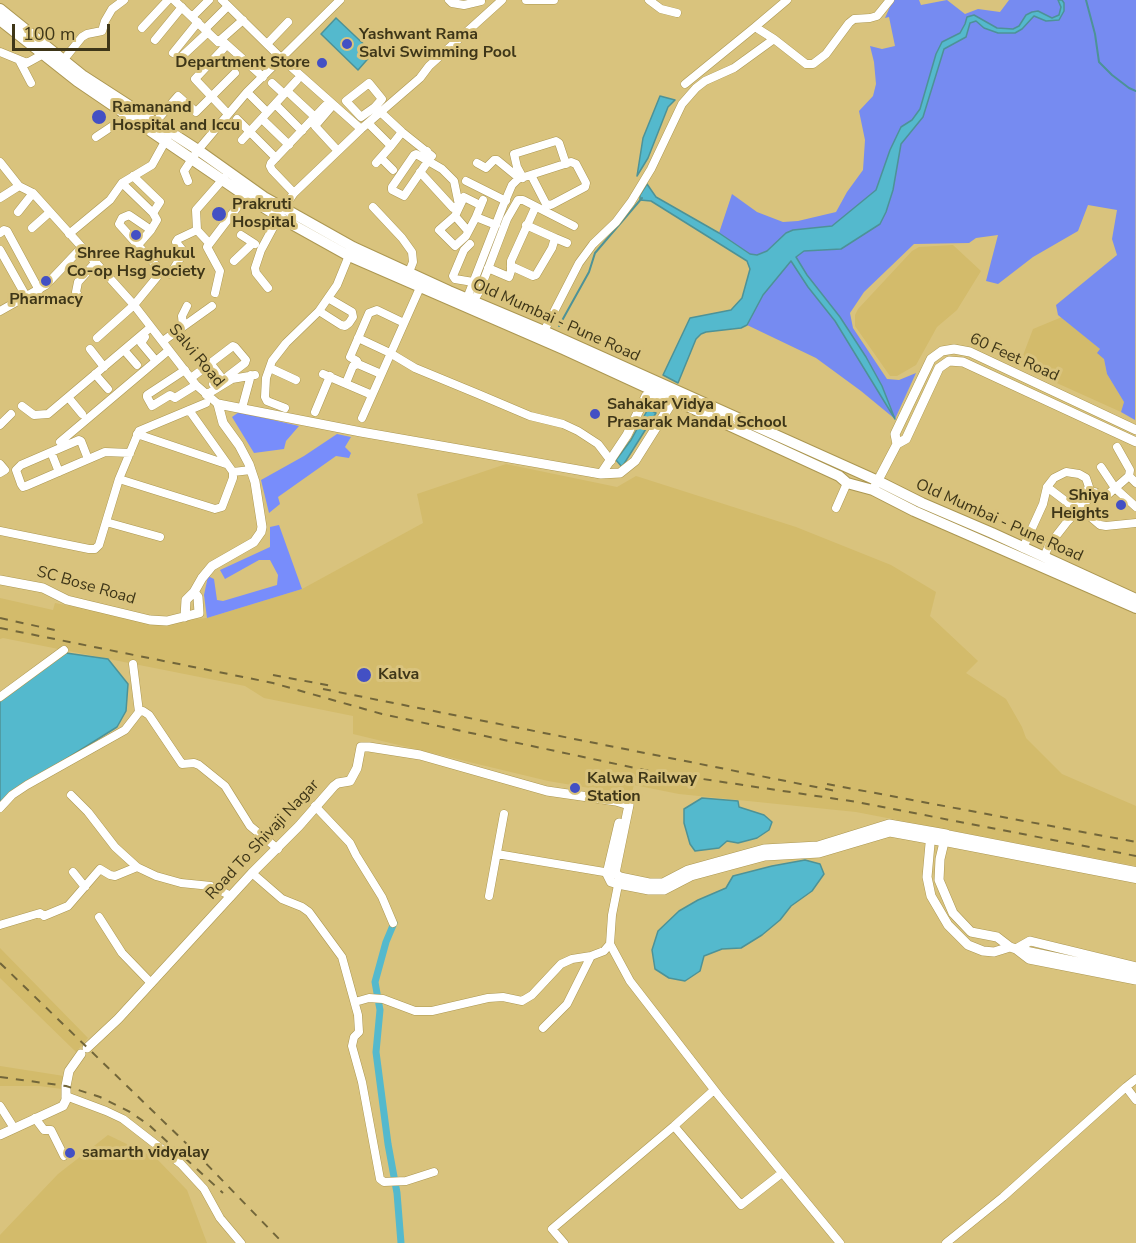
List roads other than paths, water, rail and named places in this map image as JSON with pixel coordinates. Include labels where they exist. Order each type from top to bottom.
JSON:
[{"type":"main road","name":"Old Mumbai - Pune Road","points":[[0,9],[80,78],[129,115],[141,118]]},
{"type":"main road","name":"Old Mumbai - Pune Road","points":[[0,20],[43,48]]},
{"type":"main road","name":"Old Mumbai - Pune Road","points":[[80,78],[248,192],[281,213],[351,251],[542,335],[674,400],[839,476],[848,483],[875,486]]},
{"type":"main road","name":"Old Mumbai - Pune Road","points":[[542,335],[644,391],[674,400],[922,504],[990,538],[1029,563],[1136,609]]},
{"type":"main road","name":"Old Mumbai - Pune Road","points":[[990,538],[1023,548],[1136,599]]},
{"type":"street","points":[[61,63],[87,34],[102,31],[112,9],[124,0]]},
{"type":"street","points":[[172,53],[209,0]]},
{"type":"street","points":[[188,181],[184,171],[228,114],[338,0]]},
{"type":"street","points":[[449,0],[452,3],[481,0],[491,10]]},
{"type":"street","points":[[268,288],[255,270],[262,248],[294,193],[368,123],[378,109],[502,0]]},
{"type":"street","points":[[526,0],[554,0]]},
{"type":"street","points":[[649,0],[661,9],[677,13]]},
{"type":"street","points":[[685,84],[787,0]]},
{"type":"street","points":[[755,27],[806,64],[813,64],[826,54],[849,22],[854,19],[877,16],[890,0]]},
{"type":"street","points":[[176,2],[222,45],[263,77]]},
{"type":"street","points":[[142,28],[176,2]]},
{"type":"street","points":[[155,40],[176,2]]},
{"type":"street","points":[[179,59],[206,31],[225,3],[332,107],[361,129]]},
{"type":"street","points":[[228,114],[195,79],[243,20]]},
{"type":"street","points":[[267,44],[288,22]]},
{"type":"street","points":[[542,335],[585,254],[623,214],[644,181],[682,104],[705,81],[734,68],[774,39]]},
{"type":"street","points":[[197,72],[222,45]]},
{"type":"street","points":[[0,52],[30,63],[43,48]]},
{"type":"street","points":[[19,60],[31,83]]},
{"type":"street","points":[[152,126],[178,96],[196,112],[235,73]]},
{"type":"street","points":[[242,140],[297,80]]},
{"type":"street","points":[[272,83],[315,117]]},
{"type":"street","points":[[294,193],[270,166],[276,158],[315,117],[346,101],[369,83],[382,99],[378,109],[361,117],[346,101]]},
{"type":"street","points":[[247,92],[289,145]]},
{"type":"street","points":[[275,104],[302,131]]},
{"type":"street","points":[[332,107],[315,126],[338,151]]},
{"type":"street","points":[[378,109],[444,171],[455,186],[459,205],[454,208],[420,172]]},
{"type":"street","points":[[96,137],[129,115]]},
{"type":"street","points":[[237,120],[276,158]]},
{"type":"street","points":[[368,123],[391,146]]},
{"type":"street","points":[[393,170],[378,161],[402,132]]},
{"type":"street","points":[[69,234],[110,200],[122,183],[152,165],[168,136]]},
{"type":"street","points":[[469,303],[473,282],[513,185],[524,178],[566,164],[576,164],[586,183],[585,187],[551,205],[546,204],[524,178],[517,167],[514,154],[539,151],[556,141],[559,142],[566,164]]},
{"type":"street","points":[[414,155],[428,157],[404,196],[392,190],[414,155]]},
{"type":"street","points":[[477,163],[486,168],[497,160],[524,178]]},
{"type":"street","points":[[0,162],[19,186],[0,198]]},
{"type":"street","points":[[133,176],[160,202],[153,213]]},
{"type":"street","points":[[209,243],[197,230],[196,210],[225,176]]},
{"type":"street","points":[[466,181],[483,198]]},
{"type":"street","points":[[122,183],[153,213],[157,220],[137,246]]},
{"type":"street","name":"Salvi Road","points":[[19,186],[33,193],[134,305],[205,397],[218,404],[223,423],[239,445],[251,470],[255,482],[261,532],[254,542],[212,566],[194,592]]},
{"type":"street","points":[[444,198],[455,186]]},
{"type":"street","points":[[215,293],[220,271],[208,252],[209,243],[248,192]]},
{"type":"street","points":[[18,212],[33,193]]},
{"type":"street","points":[[483,198],[466,234],[453,246],[438,230],[455,216],[464,197],[483,198],[506,201]]},
{"type":"street","points":[[469,303],[488,268],[515,202],[523,200],[574,226]]},
{"type":"street","points":[[373,207],[412,252],[413,262],[408,276]]},
{"type":"street","points":[[488,268],[509,277],[511,261],[536,208]]},
{"type":"street","points":[[32,228],[50,212]]},
{"type":"street","points":[[151,230],[129,215],[122,218],[119,224],[160,270],[169,274],[184,252],[176,242],[197,230]]},
{"type":"street","points":[[455,216],[470,244],[485,252]]},
{"type":"street","points":[[476,217],[496,225]]},
{"type":"street","points":[[526,225],[567,243]]},
{"type":"street","points":[[0,233],[7,231],[39,290]]},
{"type":"street","points":[[241,235],[262,248]]},
{"type":"street","points":[[511,266],[536,275],[550,252],[555,238]]},
{"type":"street","points":[[234,261],[253,243]]},
{"type":"street","points":[[470,244],[464,250],[453,276],[455,279],[473,282]]},
{"type":"street","points":[[1,311],[39,290],[82,248]]},
{"type":"street","points":[[0,250],[27,298]]},
{"type":"street","points":[[285,408],[265,399],[266,378],[272,361],[286,343],[320,310],[337,285],[351,251]]},
{"type":"street","points":[[8,264],[21,257]]},
{"type":"street","points":[[79,297],[76,292],[78,282],[95,263]]},
{"type":"street","points":[[97,338],[134,305],[158,277],[160,270]]},
{"type":"street","points":[[362,418],[422,283]]},
{"type":"street","points":[[320,310],[341,325],[345,326],[350,323],[353,317],[352,312],[328,298]]},
{"type":"street","points":[[183,327],[182,316],[187,306]]},
{"type":"street","points":[[163,341],[212,306]]},
{"type":"street","points":[[381,374],[358,364],[350,356],[369,313],[377,310],[404,323]]},
{"type":"street","points":[[22,406],[34,415],[45,415],[152,328]]},
{"type":"street","points":[[152,328],[141,342],[156,361]]},
{"type":"street","points":[[358,338],[415,368],[530,416],[571,427],[598,444],[611,461]]},
{"type":"street","points":[[190,378],[236,346],[246,360],[228,376]]},
{"type":"street","points":[[90,349],[104,367]]},
{"type":"street","name":"60 Feet Road","points":[[897,444],[895,434],[931,359],[942,351],[954,349],[964,351],[1134,429]]},
{"type":"street","points":[[124,350],[137,365]]},
{"type":"street","points":[[60,442],[169,350]]},
{"type":"street","points":[[960,361],[964,351]]},
{"type":"street","name":"60 Feet Road","points":[[875,486],[897,444],[906,439],[939,368],[949,361],[960,361],[1132,440]]},
{"type":"street","points":[[205,397],[221,379],[210,363]]},
{"type":"street","points":[[346,383],[352,366],[358,364]]},
{"type":"street","points":[[270,368],[296,380]]},
{"type":"street","points":[[185,370],[147,395],[153,406],[170,395],[175,398],[196,385]]},
{"type":"street","points":[[95,374],[108,389]]},
{"type":"street","points":[[0,531],[95,549],[99,545],[119,479],[137,434],[142,429],[189,410],[232,379],[253,375],[242,408]]},
{"type":"street","points":[[315,412],[327,375],[372,395]]},
{"type":"street","points":[[601,474],[627,435],[644,391]]},
{"type":"street","points":[[68,397],[82,414]]},
{"type":"street","points":[[218,404],[601,474],[620,473],[635,461],[674,400]]},
{"type":"street","points":[[119,479],[219,509],[224,505],[233,472],[189,410]]},
{"type":"street","points":[[0,425],[11,414]]},
{"type":"street","points":[[1132,440],[1134,429]]},
{"type":"street","points":[[137,434],[226,465]]},
{"type":"street","points":[[88,459],[80,440],[18,466],[16,470],[23,487],[105,452],[130,453]]},
{"type":"street","points":[[1044,557],[1049,545],[1095,492],[1105,497],[1129,476],[1130,470],[1117,447]]},
{"type":"street","points":[[51,452],[59,472]]},
{"type":"street","points":[[0,464],[5,470],[0,473]]},
{"type":"street","points":[[1101,467],[1115,488],[1136,507]]},
{"type":"street","points":[[233,472],[251,470]]},
{"type":"street","points":[[1023,548],[1043,504],[1047,487],[1058,476],[1072,472],[1084,476],[1089,487],[1081,499],[1072,506],[1047,487]]},
{"type":"street","points":[[1129,476],[1136,483]]},
{"type":"street","points":[[836,508],[848,483]]},
{"type":"street","points":[[1080,508],[1100,525],[1136,523]]},
{"type":"street","points":[[106,522],[160,537]]},
{"type":"street","name":"SC Bose Road","points":[[0,580],[43,588],[67,600],[150,620],[167,621],[199,614],[198,597],[194,592]]},
{"type":"street","points":[[184,617],[186,600],[194,592]]},
{"type":"street","points":[[0,697],[64,650]]},
{"type":"street","points":[[0,808],[12,795],[27,785],[125,730],[139,712],[133,664]]},
{"type":"street","points":[[139,712],[143,711],[149,715],[182,764],[199,765],[225,786],[250,826],[278,849]]},
{"type":"street","name":"Road To Shivaji Nagar","points":[[66,1096],[69,1071],[73,1064],[152,983],[252,873],[278,849],[334,786],[350,781],[357,768],[361,747],[447,761],[547,790],[616,801],[626,805],[615,877]]},
{"type":"street","points":[[71,795],[88,812],[115,847],[137,867],[156,876],[181,883],[211,886],[231,896]]},
{"type":"street","points":[[315,806],[350,843],[382,897],[393,922]]},
{"type":"street","points":[[489,896],[504,814]]},
{"type":"street","points":[[497,854],[615,877],[663,883],[688,870],[741,854],[764,849],[818,846],[878,832],[889,824],[1136,879]]},
{"type":"street","points":[[931,835],[927,877],[931,896],[948,926],[968,945],[983,951],[994,952],[1030,941],[1136,967]]},
{"type":"street","points":[[945,838],[1136,871]]},
{"type":"street","points":[[945,838],[940,859],[939,880],[953,913],[970,932],[997,937],[1029,959],[1136,980]]},
{"type":"street","points":[[0,925],[39,913],[44,916],[65,908],[72,903],[100,869],[115,876],[137,867]]},
{"type":"street","points":[[73,872],[85,887]]},
{"type":"street","points":[[252,873],[282,899],[303,907],[309,912],[342,957],[355,1002],[359,1032],[354,1037],[352,1046],[362,1082],[382,1181],[411,1180],[434,1172]]},
{"type":"street","points":[[615,877],[610,944],[630,981],[714,1090],[840,1243]]},
{"type":"street","points":[[99,917],[122,953],[152,983]]},
{"type":"street","points":[[355,1002],[369,998],[383,999],[415,1011],[432,1011],[488,998],[504,997],[522,1001],[532,995],[561,964],[604,951],[610,944]]},
{"type":"street","points":[[1013,948],[1136,974]]},
{"type":"street","points":[[543,1028],[567,1004],[591,956]]},
{"type":"street","points":[[946,1243],[1011,1190],[1136,1079]]},
{"type":"street","points":[[1126,1087],[1136,1100]]},
{"type":"street","points":[[564,1243],[552,1228],[714,1090]]},
{"type":"street","points":[[0,1135],[63,1106],[66,1096],[106,1111],[123,1119],[181,1164],[204,1188],[220,1218],[241,1243]]},
{"type":"street","points":[[0,1106],[14,1128]]},
{"type":"street","points":[[35,1118],[44,1130],[51,1130],[64,1156]]},
{"type":"street","points":[[674,1126],[741,1205],[782,1173]]},
{"type":"waterway","points":[[1086,0],[1095,34],[1099,62],[1112,75],[1136,91]]},
{"type":"waterway","points":[[559,326],[589,272],[595,253],[642,198]]},
{"type":"waterway","points":[[394,923],[375,982],[380,1010],[376,1052],[397,1193],[401,1243]]},
{"type":"railway","points":[[0,618],[59,631]]},
{"type":"railway","points":[[0,628],[273,683],[382,714],[649,771],[857,802],[1136,856]]},
{"type":"railway","points":[[273,675],[332,686]]},
{"type":"railway","points":[[323,689],[836,791]]},
{"type":"railway","points":[[827,784],[1136,842]]},
{"type":"railway","points":[[0,963],[192,1149],[283,1243]]},
{"type":"railway","points":[[0,1077],[66,1086],[100,1097],[130,1112],[149,1125],[223,1193]]},
{"type":"place","name":"Yashwant Rama Salvi Swimming Pool","points":[[347,44]]},
{"type":"place","name":"Department Store","points":[[322,63]]},
{"type":"place","name":"Ramanand Hospital and Iccu","points":[[99,117]]},
{"type":"place","name":"Prakruti Hospital","points":[[219,214]]},
{"type":"place","name":"Shree Raghukul Co-op Hsg Society","points":[[136,235]]},
{"type":"place","name":"Pharmacy","points":[[46,281]]},
{"type":"place","name":"Sahakar Vidya Prasarak Mandal School","points":[[595,414]]},
{"type":"place","name":"Shiya Heights","points":[[1121,505]]},
{"type":"place","name":"Kalva","points":[[364,675]]},
{"type":"place","name":"Kalwa Railway Station","points":[[575,788]]},
{"type":"place","name":"samarth vidyalay","points":[[70,1153]]}]
